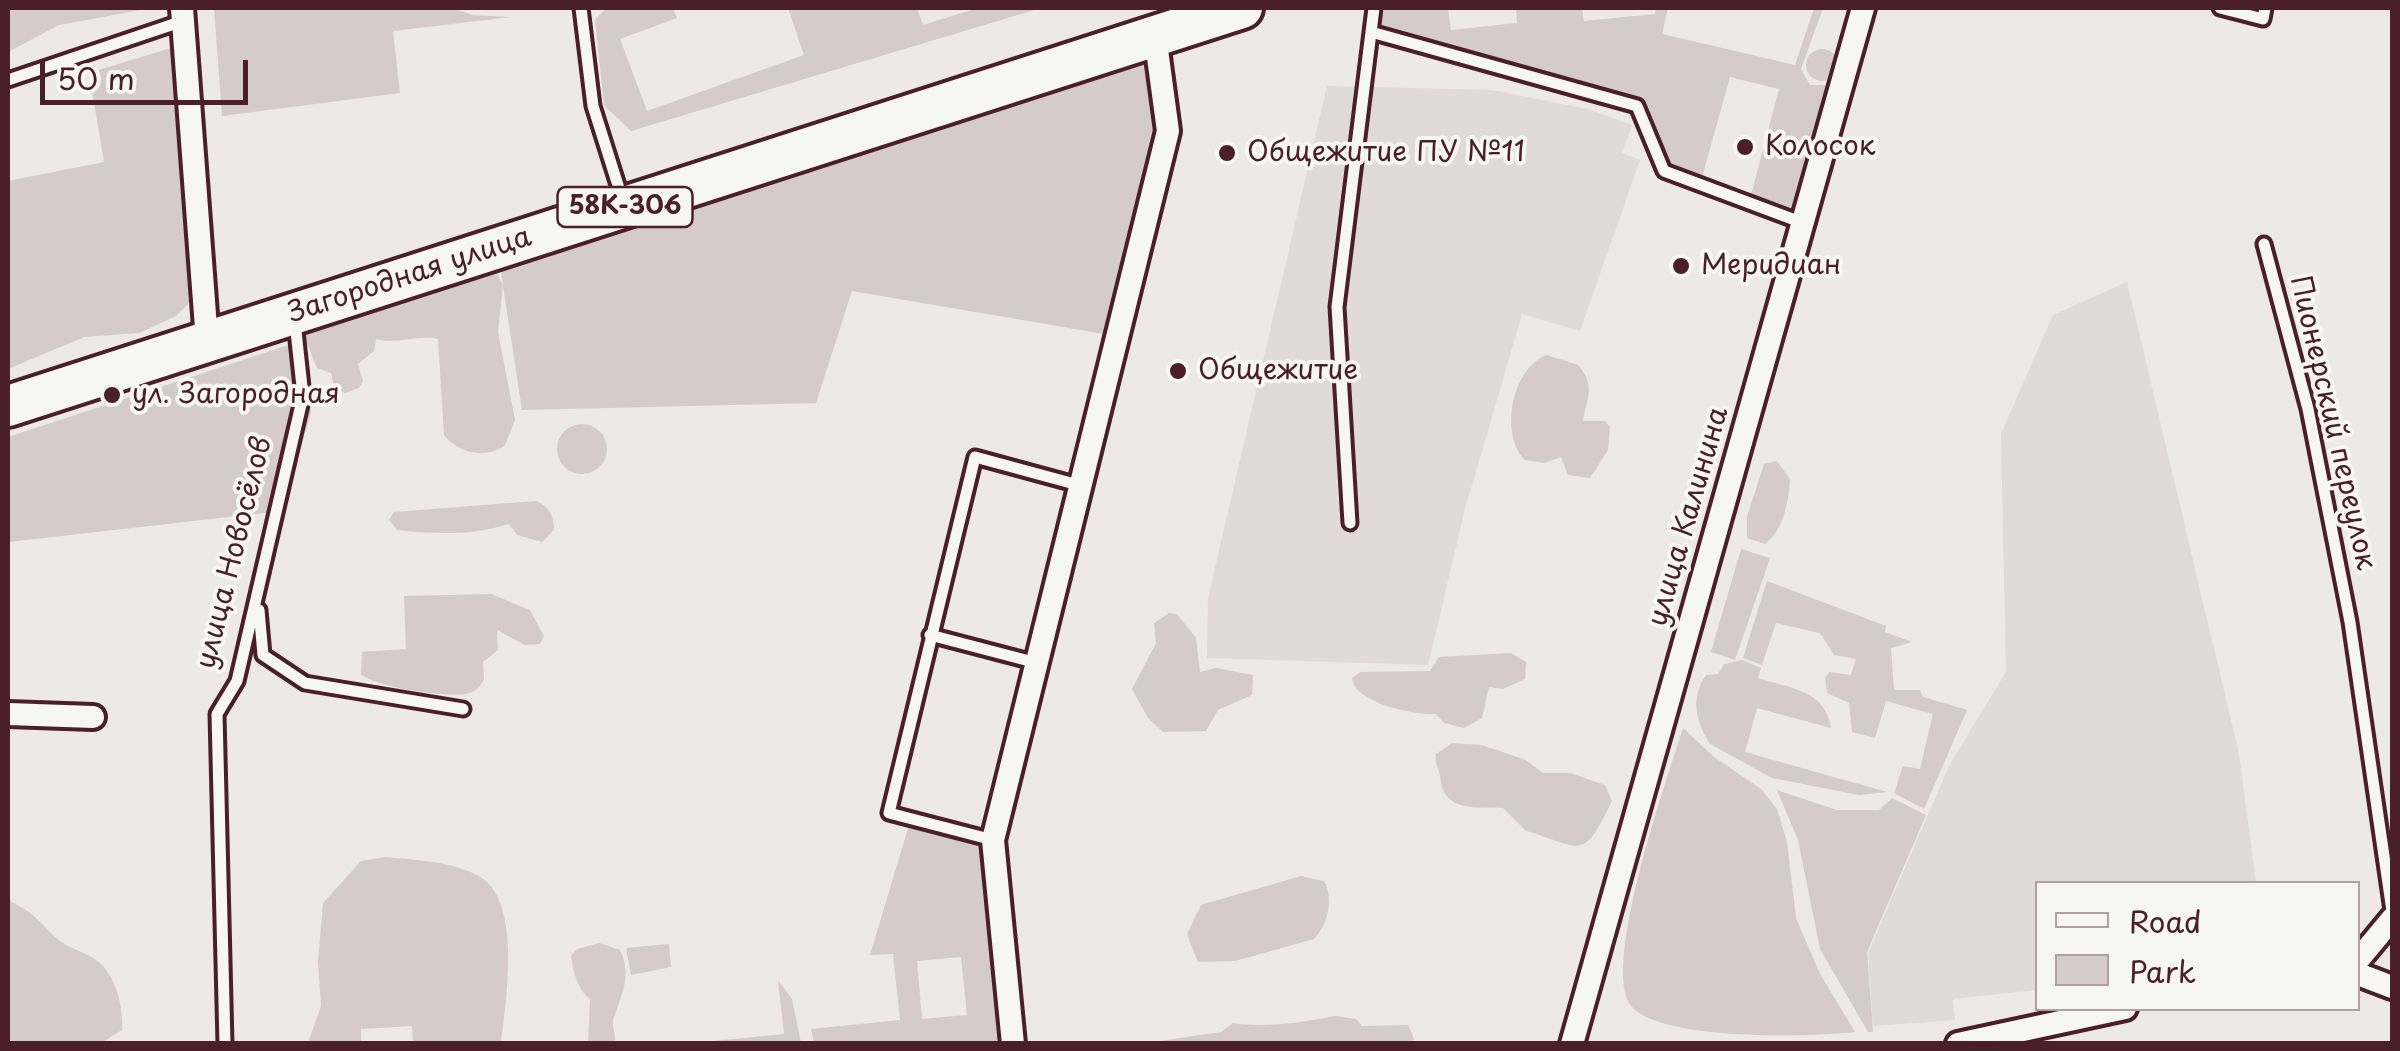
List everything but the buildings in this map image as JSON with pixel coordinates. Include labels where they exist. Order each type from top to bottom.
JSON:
[{"type":"highway","name":"Загородная улица","points":[[8,406],[1242,8]]},
{"type":"street","name":"улица Калинина","points":[[1572,1044],[1863,8]]},
{"type":"street","points":[[182,14],[207,341]]},
{"type":"street","points":[[1014,1044],[993,840],[1168,131],[1156,36]]},
{"type":"street","points":[[8,714],[93,717]]},
{"type":"street","points":[[2360,957],[2392,915]]},
{"type":"street","points":[[2360,975],[2392,988]]},
{"type":"street","points":[[1958,1044],[2110,1011]]},
{"type":"lane","points":[[582,8],[593,106],[625,207]]},
{"type":"lane","points":[[1350,523],[1336,307],[1374,8]]},
{"type":"lane","points":[[2220,8],[2262,20],[2265,8]]},
{"type":"lane","points":[[8,80],[182,14]]},
{"type":"lane","points":[[1371,32],[1637,106],[1664,171],[1803,223]]},
{"type":"lane","name":"Пионерский переулок","points":[[2264,244],[2308,409],[2350,622],[2392,915]]},
{"type":"lane","name":"улица Новосёлов","points":[[225,1044],[217,714],[237,681],[303,396],[294,313]]},
{"type":"lane","points":[[993,840],[888,812],[930,635],[975,457],[1082,486]]},
{"type":"lane","points":[[258,600],[263,654],[305,683],[463,709]]},
{"type":"lane","points":[[930,635],[1038,663]]},
{"type":"shaded area","points":[[1327,86],[1491,90],[1588,109],[1632,125],[1622,153],[1640,160],[1580,331],[1522,314],[1465,509],[1428,665],[1207,658],[1208,598]]},
{"type":"shaded area","points":[[2127,282],[2239,754],[2256,881],[2035,881],[2035,990],[1953,999],[1955,1020],[1873,1026],[1868,953],[1950,764],[2006,672],[2001,434],[2053,315]]},
{"type":"green space","points":[[8,8],[152,8],[59,25],[8,52]]},
{"type":"green space","points":[[214,8],[453,8],[472,15],[511,17],[393,31],[400,93],[222,116]]},
{"type":"green space","points":[[606,8],[673,8],[677,18],[620,39],[647,111],[804,55],[788,8],[917,8],[923,25],[978,8],[1041,8],[631,131],[604,105],[595,20]]},
{"type":"green space","points":[[1379,8],[1448,8],[1451,30],[1517,23],[1516,8],[1582,8],[1584,21],[1655,14],[1656,8],[1668,8],[1662,34],[1795,65],[1814,8],[1823,8],[1801,69],[1810,85],[1836,85],[1800,216],[1750,199],[1779,89],[1730,77],[1701,181],[1668,168],[1641,104],[1377,28]]},
{"type":"green space","points":[[1150,42],[1163,130],[1110,335],[852,291],[816,403],[522,410],[499,252]]},
{"type":"green space","points":[[174,47],[198,294],[176,316],[139,333],[84,337],[8,369],[8,181],[104,162],[89,73]]},
{"type":"green space","points":[[1822,49],[1834,53],[1838,65],[1834,77],[1822,81],[1810,77],[1806,65],[1810,53]]},
{"type":"green space","points":[[494,266],[503,286],[498,332],[515,420],[505,445],[498,450],[465,450],[444,435],[438,339],[376,339],[374,351],[358,364],[363,381],[359,388],[345,393],[334,387],[331,373],[317,368],[304,336],[304,331]]},
{"type":"green space","points":[[301,341],[311,413],[282,511],[8,542],[8,437]]},
{"type":"green space","points":[[1547,355],[1578,365],[1589,386],[1583,421],[1605,421],[1610,427],[1608,450],[1590,478],[1568,475],[1561,457],[1544,463],[1525,460],[1517,449],[1511,419],[1513,402],[1525,373]]},
{"type":"green space","points":[[582,424],[600,431],[607,449],[600,467],[582,474],[564,467],[557,449],[564,431]]},
{"type":"green space","points":[[1777,461],[1790,479],[1788,497],[1781,524],[1765,544],[1747,538],[1747,517],[1764,464]]},
{"type":"green space","points":[[536,501],[547,509],[554,525],[542,542],[517,535],[509,524],[481,531],[440,533],[397,530],[389,520],[394,512]]},
{"type":"green space","points":[[1741,549],[1770,558],[1735,660],[1711,652]]},
{"type":"green space","points":[[1767,581],[1886,626],[1885,632],[1912,642],[1891,648],[1894,690],[1920,690],[1923,697],[1967,710],[1924,809],[1894,793],[1903,766],[1920,769],[1933,714],[1886,701],[1875,738],[1852,732],[1849,703],[1827,693],[1825,678],[1829,672],[1851,675],[1856,659],[1834,655],[1820,633],[1776,623],[1762,665],[1743,658]]},
{"type":"green space","points":[[491,594],[530,610],[544,636],[540,644],[525,645],[497,630],[498,650],[483,662],[484,679],[475,690],[456,695],[428,693],[381,683],[361,674],[362,652],[406,649],[404,596]]},
{"type":"green space","points":[[1169,613],[1177,614],[1196,638],[1200,672],[1216,668],[1253,675],[1252,695],[1218,710],[1206,731],[1163,732],[1148,718],[1132,689],[1156,643],[1154,623]]},
{"type":"green space","points":[[1511,653],[1526,662],[1525,679],[1503,689],[1489,687],[1482,718],[1464,728],[1444,723],[1436,714],[1400,710],[1374,701],[1355,687],[1352,678],[1360,672],[1430,671],[1439,657]]},
{"type":"green space","points":[[1742,660],[1761,668],[1758,678],[1814,698],[1828,715],[1831,728],[1757,708],[1745,752],[1887,792],[1859,795],[1772,778],[1710,744],[1697,710],[1701,684],[1706,675],[1718,674],[1724,664]]},
{"type":"green space","points":[[1683,728],[1714,757],[1761,789],[1777,809],[1787,842],[1796,918],[1820,974],[1855,1032],[1772,1035],[1704,1031],[1649,1018],[1632,1007],[1624,987],[1630,916]]},
{"type":"green space","points":[[1452,743],[1482,745],[1526,760],[1543,773],[1570,773],[1605,785],[1612,801],[1594,835],[1579,846],[1526,831],[1503,808],[1471,807],[1447,796],[1436,754]]},
{"type":"green space","points":[[1777,790],[1837,810],[1879,810],[1892,798],[1926,815],[1867,952],[1873,1032],[1868,1032],[1820,949],[1798,840]]},
{"type":"green space","points":[[909,825],[987,846],[1007,1043],[814,1043],[811,1029],[900,1020],[893,954],[870,955]],"holes":[[[961,957],[967,1015],[922,1019],[917,961]]]},
{"type":"green space","points":[[385,857],[455,867],[477,875],[491,887],[501,905],[508,952],[501,1043],[413,1043],[412,1026],[361,1029],[361,1043],[308,1043],[321,1006],[318,962],[323,903],[361,861]]},
{"type":"green space","points":[[1301,876],[1324,881],[1329,896],[1326,919],[1314,939],[1235,961],[1198,962],[1187,934],[1201,905]]},
{"type":"green space","points":[[8,900],[34,916],[59,941],[103,966],[117,992],[122,1030],[101,1043],[8,1043]]},
{"type":"green space","points":[[599,943],[620,950],[624,960],[624,986],[613,1020],[615,1043],[588,1043],[590,999],[579,986],[571,956],[577,949]]},
{"type":"green space","points":[[669,944],[671,967],[631,975],[626,948]]},
{"type":"green space","points":[[778,980],[792,999],[801,1043],[693,1043],[784,1034]]},
{"type":"green space","points":[[1335,1016],[1356,1019],[1362,1026],[1408,1025],[1414,1039],[1410,1044],[1146,1043],[1221,1032],[1233,1023],[1283,1024]]},
{"type":"place","name":"Колосок","points":[[1745,147]]},
{"type":"place","name":"Общежитие ПУ №11","points":[[1227,153]]},
{"type":"place","name":"Меридиан","points":[[1681,266]]},
{"type":"place","name":"Общежитие","points":[[1178,371]]},
{"type":"place","name":"ул. Загородная","points":[[112,395]]}]
